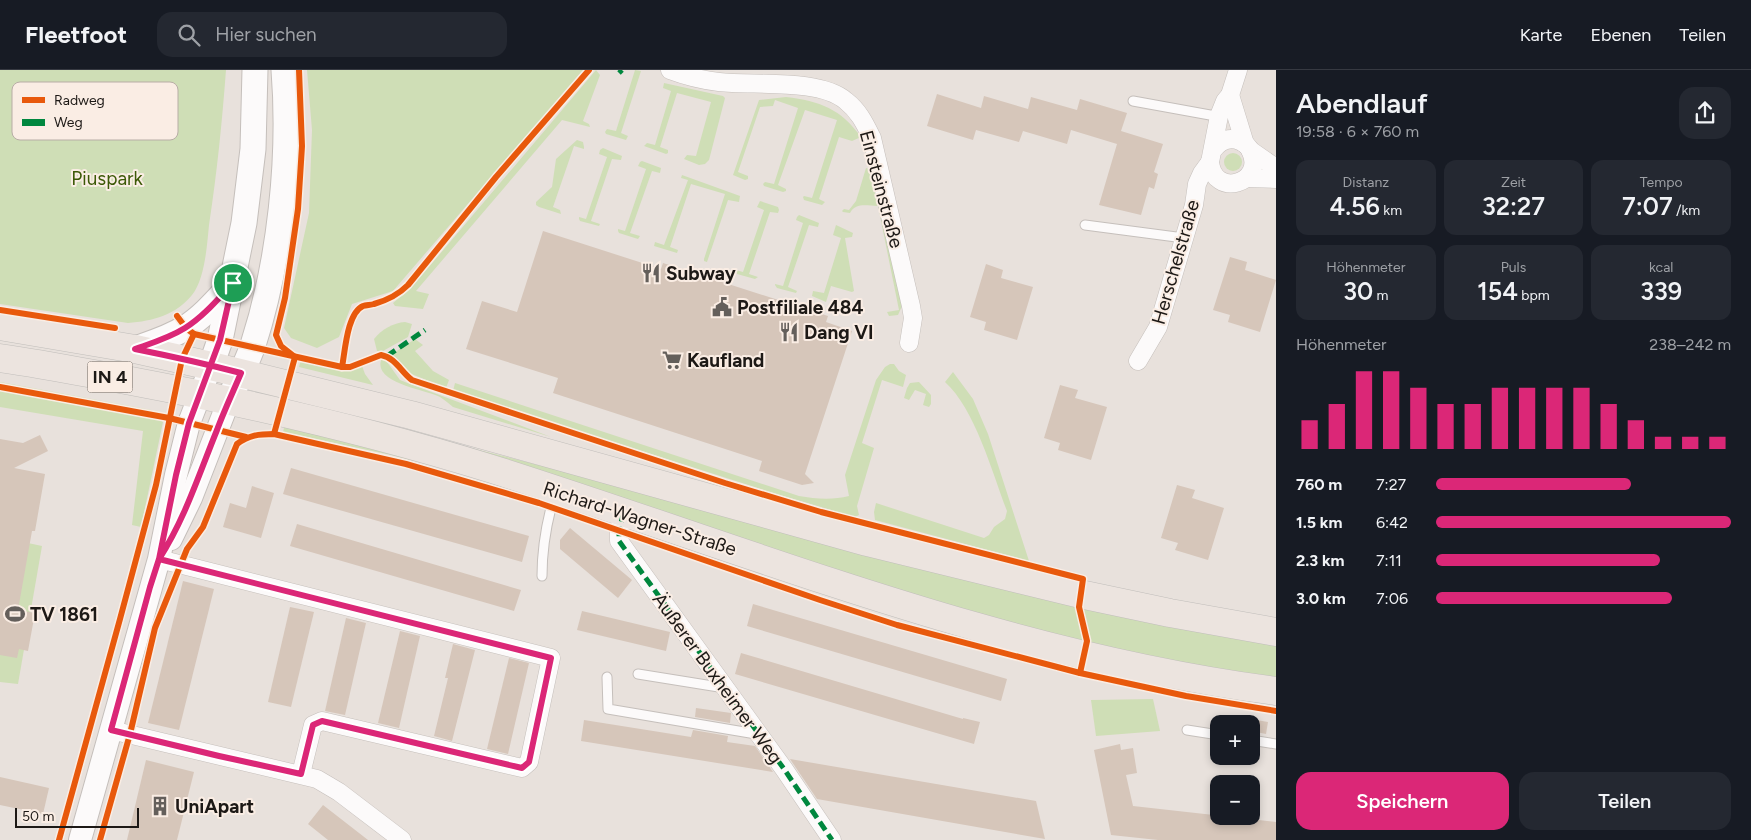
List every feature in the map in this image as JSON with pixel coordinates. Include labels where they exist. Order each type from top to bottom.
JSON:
[{"type":"main road","points":[[211,366],[220,340],[244,223],[253,150],[255,70]]},
{"type":"main road","points":[[229,400],[252,347],[269,284],[280,220],[285,154],[284,70]]},
{"type":"main road","name":"IN 4","points":[[135,349],[186,328],[233,283]]},
{"type":"main road","name":"Richard-Wagner-Straße","points":[[0,326],[135,349],[241,373],[430,420],[867,542],[1170,614],[1276,632]]},
{"type":"main road","name":"Richard-Wagner-Straße","points":[[0,358],[200,394],[281,411],[489,468],[940,618],[1150,671],[1276,691]]},
{"type":"street","name":"Einsteinstraße","points":[[670,70],[717,82],[805,86],[828,91],[845,100],[862,117],[872,138],[911,306],[912,324],[909,343]]},
{"type":"street","name":"Herschelstraße","points":[[1138,361],[1158,327],[1194,205],[1198,184],[1211,156],[1218,116],[1230,95],[1238,70]]},
{"type":"street","points":[[1230,95],[1253,166],[1247,178]]},
{"type":"street","points":[[1225,183],[1216,177],[1210,168],[1211,156],[1219,143],[1227,140],[1236,140],[1276,168]]},
{"type":"street","points":[[1194,205],[1206,192],[1218,184],[1239,182],[1247,178],[1276,179]]},
{"type":"street","points":[[80,840],[159,559],[189,423],[211,366]]},
{"type":"street","points":[[159,559],[170,542],[191,498],[229,400]]},
{"type":"street","name":"Äußerer Buxheimer Weg","points":[[624,512],[619,530],[620,541],[759,734],[832,840]]},
{"type":"street","points":[[159,559],[551,658],[529,762],[522,768],[322,721],[313,725],[301,774]]},
{"type":"street","points":[[111,730],[317,779],[339,792],[402,840]]},
{"type":"lane","points":[[1133,101],[1237,119]]},
{"type":"lane","points":[[1085,225],[1184,238]]},
{"type":"lane","points":[[542,576],[546,528],[556,490]]},
{"type":"lane","points":[[638,674],[725,688]]},
{"type":"lane","points":[[607,677],[608,708],[759,734]]},
{"type":"lane","points":[[1187,730],[1210,734]]},
{"type":"lane","points":[[1260,741],[1276,744]]},
{"type":"green space","name":"Piuspark","points":[[0,70],[226,70],[219,148],[205,262],[200,280],[186,302],[179,308],[155,319],[128,323],[0,304]]},
{"type":"green space","points":[[307,70],[583,70],[393,291],[352,304],[339,337],[317,348],[291,338],[284,328],[309,213],[312,130]]},
{"type":"green space","points":[[596,70],[600,75],[583,121],[589,124],[590,127],[562,120],[416,291],[429,294],[423,309],[395,306],[393,303],[411,288]]},
{"type":"green space","points":[[635,70],[641,71],[621,133],[628,136],[626,140],[606,134],[605,132],[607,129],[616,131]]},
{"type":"green space","points":[[664,83],[725,98],[709,160],[705,164],[699,165],[684,159],[687,155],[696,156],[711,102],[677,93],[660,147],[668,150],[668,153],[666,154],[644,146],[647,143],[655,145],[671,91],[663,88]]},
{"type":"green space","points":[[786,97],[809,101],[829,108],[846,120],[861,137],[852,141],[839,137],[819,199],[825,202],[822,205],[804,200],[803,197],[812,198],[837,120],[805,110],[778,185],[786,189],[783,192],[763,184],[765,182],[774,184],[798,108],[775,100],[773,106],[760,107],[738,172],[748,176],[748,179],[745,180],[733,175],[759,100]]},
{"type":"green space","points":[[577,140],[583,142],[584,149],[574,146],[553,207],[560,210],[561,214],[539,207],[536,205],[536,202],[552,187],[556,159]]},
{"type":"green space","points":[[603,148],[622,156],[621,160],[612,159],[591,221],[600,224],[599,226],[580,221],[579,217],[586,219],[607,157],[599,154]]},
{"type":"green space","points":[[1233,153],[1241,158],[1242,162],[1237,170],[1233,171],[1225,166],[1224,162],[1229,154]]},
{"type":"green space","points":[[642,161],[661,168],[660,173],[652,171],[630,233],[640,236],[638,239],[619,233],[618,229],[625,231],[646,169],[638,166]]},
{"type":"green space","points":[[866,168],[871,170],[902,306],[898,315],[889,316],[887,312],[899,310],[878,206],[866,205],[855,207],[850,213],[842,211],[844,209],[849,210],[856,201]]},
{"type":"green space","points":[[682,175],[740,196],[739,202],[728,200],[707,262],[704,259],[725,194],[691,184],[670,247],[678,250],[677,253],[654,246],[655,242],[664,245],[688,180],[681,178]]},
{"type":"green space","points":[[760,201],[778,207],[779,210],[778,213],[770,212],[749,274],[758,277],[755,279],[737,274],[736,270],[743,272],[764,210],[757,207]]},
{"type":"green space","points":[[799,215],[819,223],[818,227],[809,225],[788,287],[797,291],[796,293],[777,288],[775,284],[783,286],[803,223],[796,220]]},
{"type":"green space","points":[[836,225],[853,233],[852,237],[845,238],[854,291],[831,286],[826,302],[812,296],[813,291],[824,293],[841,238],[833,235]]},
{"type":"green space","points":[[405,322],[412,324],[408,337],[383,351],[377,351],[374,339],[377,335],[392,325]]},
{"type":"green space","points":[[415,339],[423,345],[415,351],[433,371],[449,380],[446,388],[409,373],[392,354]]},
{"type":"green space","points":[[382,358],[385,359],[400,380],[551,437],[453,407],[440,397],[402,384],[384,374],[381,367]]},
{"type":"green space","points":[[301,360],[344,371],[362,366],[373,385],[299,367]]},
{"type":"green space","points":[[894,364],[899,371],[906,375],[903,387],[882,380],[862,443],[874,448],[857,506],[859,515],[855,517],[554,423],[549,424],[453,391],[455,383],[799,496],[831,499],[849,496],[845,475],[876,380],[885,367]]},
{"type":"green space","points":[[953,372],[973,399],[988,434],[1029,561],[875,520],[876,503],[984,538],[1005,519],[1007,511],[982,442],[965,408],[945,382]]},
{"type":"green space","points":[[0,382],[151,410],[163,422],[141,527],[132,525],[143,431],[0,407]]},
{"type":"green space","points":[[919,382],[931,395],[929,407],[923,405],[926,394],[915,390],[909,400],[904,398],[910,383]]},
{"type":"green space","points":[[290,400],[467,447],[1069,598],[1276,638],[1276,680],[1099,646],[945,606],[289,403]]},
{"type":"green space","points":[[285,424],[445,469],[391,455],[283,432]]},
{"type":"green space","name":"TV 1861","points":[[0,537],[42,546],[18,684],[0,682]]},
{"type":"green space","points":[[1153,699],[1160,731],[1096,736],[1091,700]]},
{"type":"building","points":[[937,94],[981,108],[984,96],[1028,109],[1031,97],[1077,110],[1080,99],[1127,113],[1121,131],[1163,144],[1154,172],[1158,174],[1154,189],[1149,187],[1141,215],[1099,205],[1117,144],[1071,130],[1067,144],[1023,131],[1019,142],[976,130],[973,140],[927,126]]},
{"type":"building","name":"Kaufland","points":[[543,231],[661,269],[663,263],[828,316],[826,322],[852,331],[805,474],[814,483],[802,485],[759,471],[762,461],[553,393],[558,378],[466,349],[482,301],[517,312]]},
{"type":"building","points":[[1230,257],[1247,262],[1245,270],[1276,280],[1260,332],[1228,322],[1230,315],[1213,310]]},
{"type":"building","points":[[986,264],[1003,270],[1001,278],[1033,287],[1017,340],[984,330],[986,322],[970,317]]},
{"type":"building","points":[[1060,385],[1078,390],[1075,398],[1107,407],[1091,460],[1058,450],[1060,443],[1044,438]]},
{"type":"building","points":[[40,435],[48,451],[14,468],[45,474],[35,531],[32,531],[18,610],[35,613],[28,651],[19,649],[17,658],[0,655],[0,439],[23,443]]},
{"type":"building","points":[[291,468],[529,536],[522,562],[283,494]]},
{"type":"building","points":[[1177,485],[1195,490],[1192,498],[1224,508],[1208,560],[1175,550],[1178,543],[1161,538]]},
{"type":"building","points":[[252,486],[274,493],[261,538],[223,527],[230,503],[246,508]]},
{"type":"building","points":[[297,524],[521,590],[514,611],[290,546]]},
{"type":"building","points":[[570,528],[632,580],[618,598],[560,549],[560,540]]},
{"type":"building","points":[[183,581],[214,589],[179,730],[148,723]]},
{"type":"building","points":[[753,604],[1007,679],[1001,701],[747,626]]},
{"type":"building","points":[[290,607],[314,612],[291,707],[268,702]]},
{"type":"building","points":[[582,611],[670,632],[666,651],[577,630]]},
{"type":"building","points":[[346,618],[366,623],[345,715],[325,711]]},
{"type":"building","points":[[400,631],[420,636],[399,728],[378,723]]},
{"type":"building","points":[[453,644],[475,650],[452,741],[434,736],[448,678],[445,678]]},
{"type":"building","points":[[741,653],[963,719],[980,722],[974,744],[735,674]]},
{"type":"building","points":[[509,658],[529,663],[508,754],[487,749]]},
{"type":"building","points":[[696,708],[731,713],[730,723],[695,717]]},
{"type":"building","points":[[584,720],[691,737],[693,730],[728,736],[727,742],[755,746],[773,772],[581,741]]},
{"type":"building","points":[[1260,721],[1268,722],[1266,734],[1260,733]]},
{"type":"building","points":[[1120,744],[1121,750],[1133,748],[1137,773],[1126,775],[1133,806],[1210,815],[1210,825],[1260,825],[1260,820],[1276,822],[1276,840],[1158,840],[1111,835],[1094,750]]},
{"type":"building","points":[[790,759],[1036,801],[1045,839],[817,799]]},
{"type":"building","name":"UniApart","points":[[146,760],[194,772],[177,840],[127,840]]},
{"type":"building","points":[[0,777],[49,788],[43,814],[0,805]]},
{"type":"building","points":[[323,805],[368,840],[328,840],[308,824]]},
{"type":"marked path","points":[[619,73],[622,70]]},
{"type":"marked path","points":[[387,356],[425,330]]},
{"type":"marked path","points":[[624,512],[619,530],[619,541],[784,769],[832,840]]},
{"type":"marked path","points":[[301,774],[313,725],[322,721],[522,768],[529,762],[551,658]]},
{"type":"cycle path","points":[[274,434],[295,357],[281,346],[276,335],[285,298],[298,209],[302,146],[299,70]]},
{"type":"cycle path","points":[[342,367],[353,316],[363,306],[388,299],[408,285],[496,177],[589,70]]},
{"type":"cycle path","points":[[0,310],[115,328]]},
{"type":"cycle path","points":[[177,316],[186,328],[194,334],[342,367],[350,367],[381,355],[391,359],[412,380],[725,483],[821,512],[1083,579],[1079,607],[1087,641],[1080,673]]},
{"type":"cycle path","points":[[59,840],[156,485],[182,359],[194,334]]},
{"type":"cycle path","points":[[0,387],[169,418],[246,437]]},
{"type":"cycle path","points":[[100,840],[130,734],[155,628],[187,549],[203,527],[237,444],[250,437],[259,435],[274,434],[406,464],[539,503],[897,625],[1080,673],[1186,696],[1276,711]]},
{"type":"place","name":"Subway","points":[[651,273]]},
{"type":"place","name":"Postfiliale 484","points":[[722,307]]},
{"type":"place","name":"Dang VI","points":[[789,332]]},
{"type":"place","name":"Kaufland","points":[[672,360]]},
{"type":"place","name":"TV 1861","points":[[15,614]]},
{"type":"place","name":"UniApart","points":[[160,806]]},
{"type":"route","points":[[233,283],[186,328],[135,349],[182,359],[211,366],[241,373],[191,498],[170,542],[159,559],[551,658],[529,762],[522,768],[322,721],[313,725],[301,774],[111,730],[159,559],[189,423],[211,366],[220,340],[233,283]]}]
